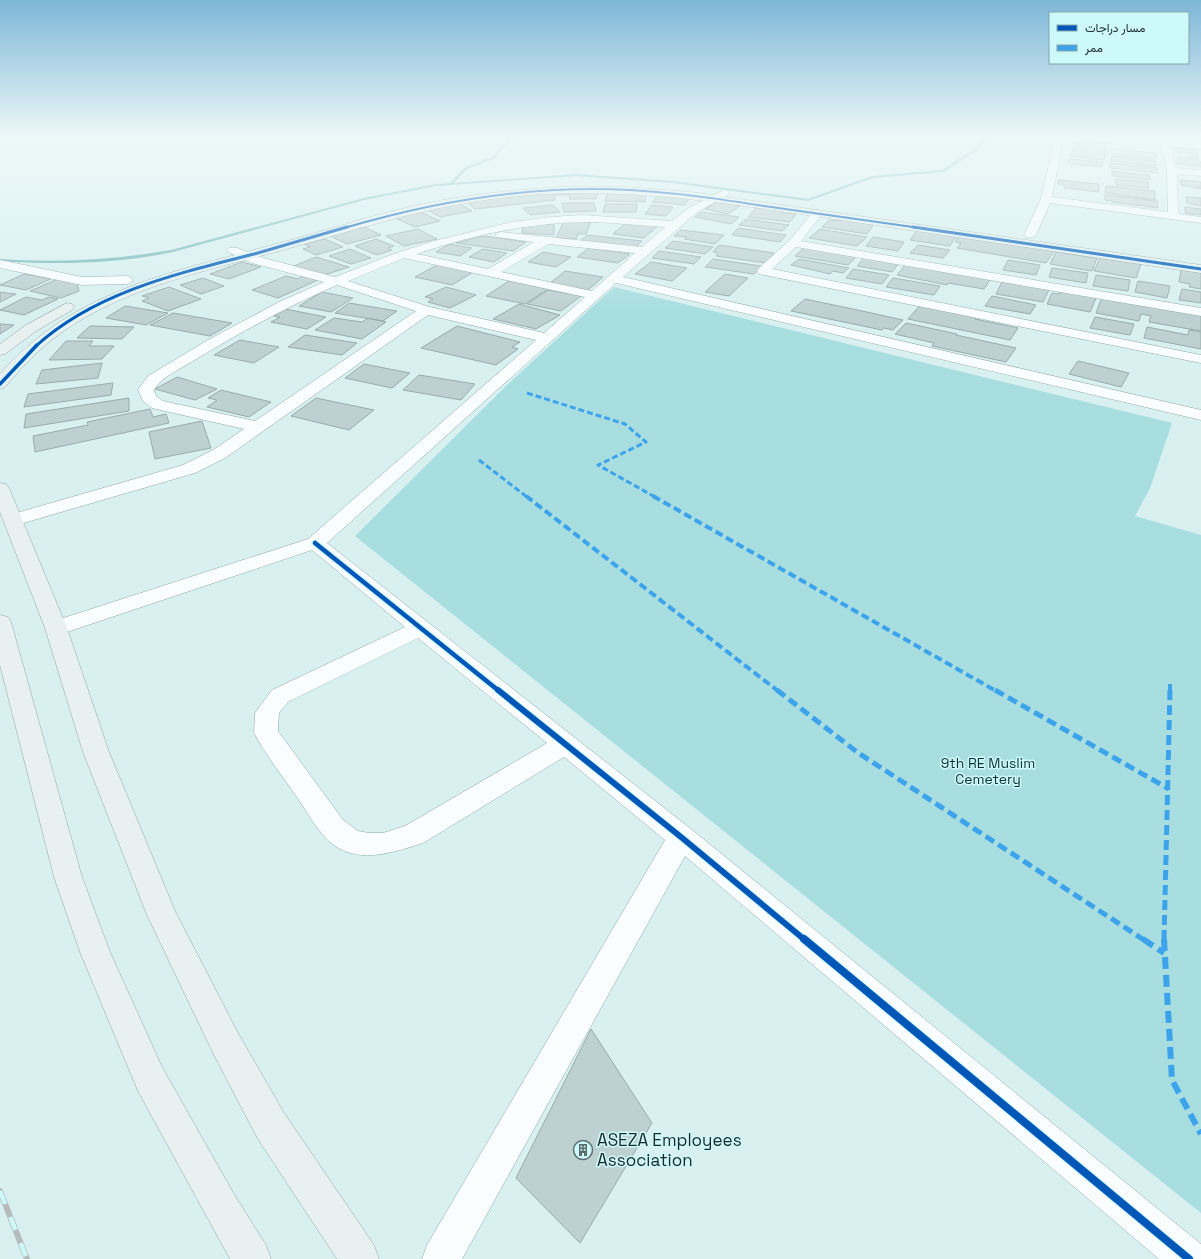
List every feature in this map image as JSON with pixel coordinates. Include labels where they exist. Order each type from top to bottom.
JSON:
[{"type":"street","points":[[82,281],[97,292],[128,280],[233,250],[396,206],[452,195]]},
{"type":"street","points":[[0,384],[22,359],[52,333],[69,321],[145,286],[203,267],[402,212],[497,195]]},
{"type":"street","points":[[714,195],[1030,236],[1201,261]]},
{"type":"street","points":[[56,628],[315,543],[594,296],[616,279],[674,225],[693,210],[719,195],[818,213],[1201,269]]},
{"type":"street","points":[[1030,236],[1047,195]]},
{"type":"street","points":[[1173,195],[1173,216]]},
{"type":"street","points":[[1046,199],[1201,220]]},
{"type":"street","points":[[818,213],[793,243],[763,271],[1201,359]]},
{"type":"street","points":[[258,427],[158,405],[149,398],[146,390],[153,379],[249,323],[336,281],[404,255],[478,232],[527,223],[579,219],[624,220],[674,225]]},
{"type":"street","points":[[478,232],[646,251]]},
{"type":"street","points":[[490,272],[546,240]]},
{"type":"street","points":[[793,243],[1201,312]]},
{"type":"street","points":[[233,250],[260,261],[336,281],[426,310],[548,338]]},
{"type":"street","points":[[404,255],[490,272],[594,296]]},
{"type":"street","points":[[0,264],[82,281],[128,280]]},
{"type":"street","points":[[616,279],[1201,415]]},
{"type":"street","points":[[0,351],[31,328],[78,301]]},
{"type":"street","points":[[13,520],[189,469],[220,454],[426,310]]},
{"type":"street","points":[[0,488],[56,628],[96,752],[162,915],[182,959],[271,1126],[360,1259]]},
{"type":"street","points":[[315,543],[422,627],[681,837],[1189,1259]]},
{"type":"street","points":[[0,622],[68,877],[95,952],[150,1079],[222,1209],[252,1259]]},
{"type":"street","points":[[422,627],[280,696],[268,709],[264,721],[266,734],[333,828],[352,842],[369,844],[383,844],[413,835],[566,744]]},
{"type":"street","points":[[441,1259],[681,837]]},
{"type":"green space","name":"9th RE Muslim Cemetery","points":[[614,287],[1172,423],[1150,488],[1135,516],[1201,535],[1201,1213],[355,536],[507,385]]},
{"type":"building","points":[[533,195],[597,195],[596,199],[569,199],[570,195],[555,195],[555,200],[475,209],[466,201]]},
{"type":"building","points":[[607,195],[646,195],[645,202],[605,201]]},
{"type":"building","points":[[659,195],[691,197],[684,205],[652,202]]},
{"type":"building","points":[[1105,195],[1157,201],[1158,208],[1112,202],[1105,200]]},
{"type":"building","points":[[1118,195],[1155,195],[1155,200]]},
{"type":"building","points":[[1186,197],[1201,198],[1201,206],[1187,203]]},
{"type":"building","points":[[717,202],[740,206],[728,214],[705,209]]},
{"type":"building","points":[[562,203],[594,203],[596,211],[564,212]]},
{"type":"building","points":[[460,204],[472,211],[440,217],[428,210]]},
{"type":"building","points":[[605,204],[637,204],[636,212],[603,212]]},
{"type":"building","points":[[553,205],[560,212],[530,215],[523,208]]},
{"type":"building","points":[[652,205],[673,207],[666,216],[645,214]]},
{"type":"building","points":[[1185,207],[1201,209],[1201,215],[1185,213]]},
{"type":"building","points":[[756,208],[796,214],[790,222],[748,217]]},
{"type":"building","points":[[420,212],[440,221],[415,227],[395,218]]},
{"type":"building","points":[[701,212],[739,217],[731,224],[695,217]]},
{"type":"building","points":[[746,219],[789,225],[782,231],[739,225]]},
{"type":"building","points":[[841,219],[874,224],[867,234],[822,227],[829,220],[839,221]]},
{"type":"building","points":[[564,221],[591,222],[586,234],[578,234],[576,239],[556,238]]},
{"type":"building","points":[[628,221],[659,225],[644,238],[613,234]]},
{"type":"building","points":[[554,224],[554,235],[522,233],[523,225]]},
{"type":"building","points":[[364,227],[381,235],[347,244],[330,236]]},
{"type":"building","points":[[738,228],[786,235],[780,242],[732,235]]},
{"type":"building","points":[[418,229],[437,239],[404,246],[386,236]]},
{"type":"building","points":[[820,229],[867,237],[857,246],[809,238]]},
{"type":"building","points":[[918,229],[957,235],[950,246],[910,240]]},
{"type":"building","points":[[681,230],[724,235],[715,244],[684,239],[687,237],[674,236]]},
{"type":"building","points":[[587,235],[642,241],[636,247],[580,241]]},
{"type":"building","points":[[484,236],[526,242],[513,251],[456,243]]},
{"type":"building","points":[[959,236],[1054,251],[1046,263],[957,248],[961,243],[955,242]]},
{"type":"building","points":[[873,237],[904,242],[898,251],[866,246]]},
{"type":"building","points":[[325,239],[343,247],[316,255],[303,249],[310,247],[304,244]]},
{"type":"building","points":[[376,239],[394,246],[388,248],[392,250],[377,255],[355,246]]},
{"type":"building","points":[[673,241],[713,247],[705,254],[665,248]]},
{"type":"building","points":[[449,244],[472,248],[460,256],[436,252]]},
{"type":"building","points":[[719,245],[774,253],[766,263],[716,256],[718,253],[713,252]]},
{"type":"building","points":[[918,245],[950,250],[943,258],[910,253]]},
{"type":"building","points":[[805,247],[857,256],[848,265],[795,256]]},
{"type":"building","points":[[589,248],[630,254],[618,263],[577,257]]},
{"type":"building","points":[[350,249],[371,258],[351,264],[329,256]]},
{"type":"building","points":[[483,249],[507,253],[494,262],[469,257]]},
{"type":"building","points":[[659,251],[701,257],[694,264],[652,258]]},
{"type":"building","points":[[543,252],[571,257],[556,267],[528,262]]},
{"type":"building","points":[[1056,252],[1097,258],[1092,271],[1050,264]]},
{"type":"building","points":[[316,257],[349,267],[324,275],[294,266]]},
{"type":"building","points":[[864,258],[899,263],[892,272],[857,266]]},
{"type":"building","points":[[1100,258],[1141,264],[1136,278],[1094,271]]},
{"type":"building","points":[[713,259],[761,266],[754,274],[705,267]]},
{"type":"building","points":[[799,259],[849,268],[843,273],[833,271],[830,274],[791,265]]},
{"type":"building","points":[[1008,260],[1040,265],[1036,275],[1003,270]]},
{"type":"building","points":[[242,262],[261,267],[229,279],[210,274]]},
{"type":"building","points":[[651,262],[687,268],[672,281],[635,274]]},
{"type":"building","points":[[439,264],[475,271],[452,285],[415,277]]},
{"type":"building","points":[[906,264],[991,278],[984,289],[948,283],[947,285],[897,275]]},
{"type":"building","points":[[1052,268],[1088,273],[1086,283],[1049,277]]},
{"type":"building","points":[[853,269],[889,275],[882,284],[846,278]]},
{"type":"building","points":[[1181,270],[1201,273],[1201,289],[1189,287],[1190,284],[1179,282]]},
{"type":"building","points":[[565,271],[603,277],[588,290],[549,284]]},
{"type":"building","points":[[24,274],[51,279],[26,290],[0,285]]},
{"type":"building","points":[[725,274],[748,278],[729,296],[705,292]]},
{"type":"building","points":[[1096,275],[1130,280],[1128,291],[1093,286]]},
{"type":"building","points":[[286,276],[298,279],[303,276],[318,280],[278,298],[252,290]]},
{"type":"building","points":[[203,278],[224,286],[201,294],[180,285]]},
{"type":"building","points":[[893,278],[940,286],[934,295],[886,287]]},
{"type":"building","points":[[58,279],[77,283],[79,291],[61,298],[30,291]]},
{"type":"building","points":[[1003,280],[1050,288],[1043,302],[996,294]]},
{"type":"building","points":[[509,281],[548,289],[525,304],[486,296]]},
{"type":"building","points":[[1138,281],[1170,286],[1167,298],[1135,292]]},
{"type":"building","points":[[169,287],[201,299],[168,311],[142,301],[149,298],[142,296]]},
{"type":"building","points":[[446,287],[476,295],[450,308],[428,302],[433,299],[425,297]]},
{"type":"building","points":[[1182,289],[1201,292],[1201,303],[1179,300]]},
{"type":"building","points":[[548,290],[581,296],[561,311],[527,304]]},
{"type":"building","points":[[1061,290],[1097,296],[1090,312],[1047,304],[1052,293],[1059,294]]},
{"type":"building","points":[[0,292],[16,294],[0,302]]},
{"type":"building","points":[[322,292],[353,298],[331,312],[299,306]]},
{"type":"building","points":[[992,296],[1036,305],[1030,314],[985,306]]},
{"type":"building","points":[[26,297],[42,300],[49,297],[58,299],[24,315],[0,310]]},
{"type":"building","points":[[1102,297],[1201,315],[1201,331],[1149,322],[1151,316],[1141,314],[1139,321],[1096,313]]},
{"type":"building","points":[[805,299],[903,320],[893,330],[884,328],[882,330],[791,311]]},
{"type":"building","points":[[349,303],[397,311],[383,321],[335,313]]},
{"type":"building","points":[[519,304],[560,315],[536,329],[493,319]]},
{"type":"building","points":[[921,304],[977,316],[975,319],[1018,328],[1010,340],[908,319]]},
{"type":"building","points":[[125,306],[168,313],[146,325],[106,318]]},
{"type":"building","points":[[285,309],[326,317],[307,329],[271,322],[280,317],[274,316]]},
{"type":"building","points":[[173,313],[232,323],[210,336],[150,325]]},
{"type":"building","points":[[1095,317],[1134,324],[1130,335],[1090,328]]},
{"type":"building","points":[[334,318],[362,322],[368,318],[386,322],[362,339],[315,330]]},
{"type":"building","points":[[906,323],[1016,348],[1006,362],[932,346],[934,343],[895,334]]},
{"type":"building","points":[[0,324],[14,325],[0,334]]},
{"type":"building","points":[[90,326],[134,327],[122,339],[77,338]]},
{"type":"building","points":[[457,326],[520,342],[512,347],[518,349],[496,365],[421,348]]},
{"type":"building","points":[[1147,327],[1188,335],[1189,330],[1201,332],[1201,349],[1144,338]]},
{"type":"building","points":[[305,335],[357,343],[342,355],[288,347]]},
{"type":"building","points":[[240,340],[279,347],[254,363],[214,355]]},
{"type":"building","points":[[66,341],[93,341],[89,346],[114,346],[102,359],[49,360]]},
{"type":"building","points":[[1078,361],[1129,373],[1121,387],[1069,374]]},
{"type":"building","points":[[102,363],[98,378],[36,384],[42,370]]},
{"type":"building","points":[[364,364],[410,373],[392,388],[345,378]]},
{"type":"building","points":[[419,375],[475,384],[461,400],[403,390]]},
{"type":"building","points":[[177,377],[217,389],[195,400],[155,389]]},
{"type":"building","points":[[113,383],[111,395],[24,407],[28,394]]},
{"type":"building","points":[[221,390],[271,402],[249,417],[207,407],[217,400],[208,398]]},
{"type":"building","points":[[129,398],[129,411],[24,428],[26,414]]},
{"type":"building","points":[[316,398],[374,410],[349,430],[291,416]]},
{"type":"building","points":[[150,409],[153,417],[166,414],[169,423],[35,452],[33,436],[88,425],[87,422]]},
{"type":"building","points":[[202,421],[211,448],[155,459],[149,432]]},
{"type":"building","name":"ASEZA Employees Association","points":[[591,1029],[652,1123],[580,1243],[516,1178]]},
{"type":"waterway","points":[[0,260],[21,262],[86,262],[150,255],[171,251],[364,199],[386,195]]},
{"type":"waterway","points":[[769,195],[808,200],[823,195]]},
{"type":"railway","points":[[0,1191],[27,1259]]},
{"type":"marked path","points":[[527,393],[625,424],[646,442],[598,465],[1169,789]]},
{"type":"marked path","points":[[479,460],[857,752],[1164,953]]},
{"type":"marked path","points":[[1170,684],[1169,789],[1164,953],[1172,1080],[1201,1134]]},
{"type":"cycle path","points":[[0,384],[25,356],[53,332],[79,315],[134,289],[194,270],[396,214],[465,199],[500,195]]},
{"type":"cycle path","points":[[688,195],[1201,269]]},
{"type":"cycle path","points":[[315,543],[681,837],[1189,1259]]},
{"type":"place","name":"ASEZA Employees Association","points":[[583,1150]]}]
